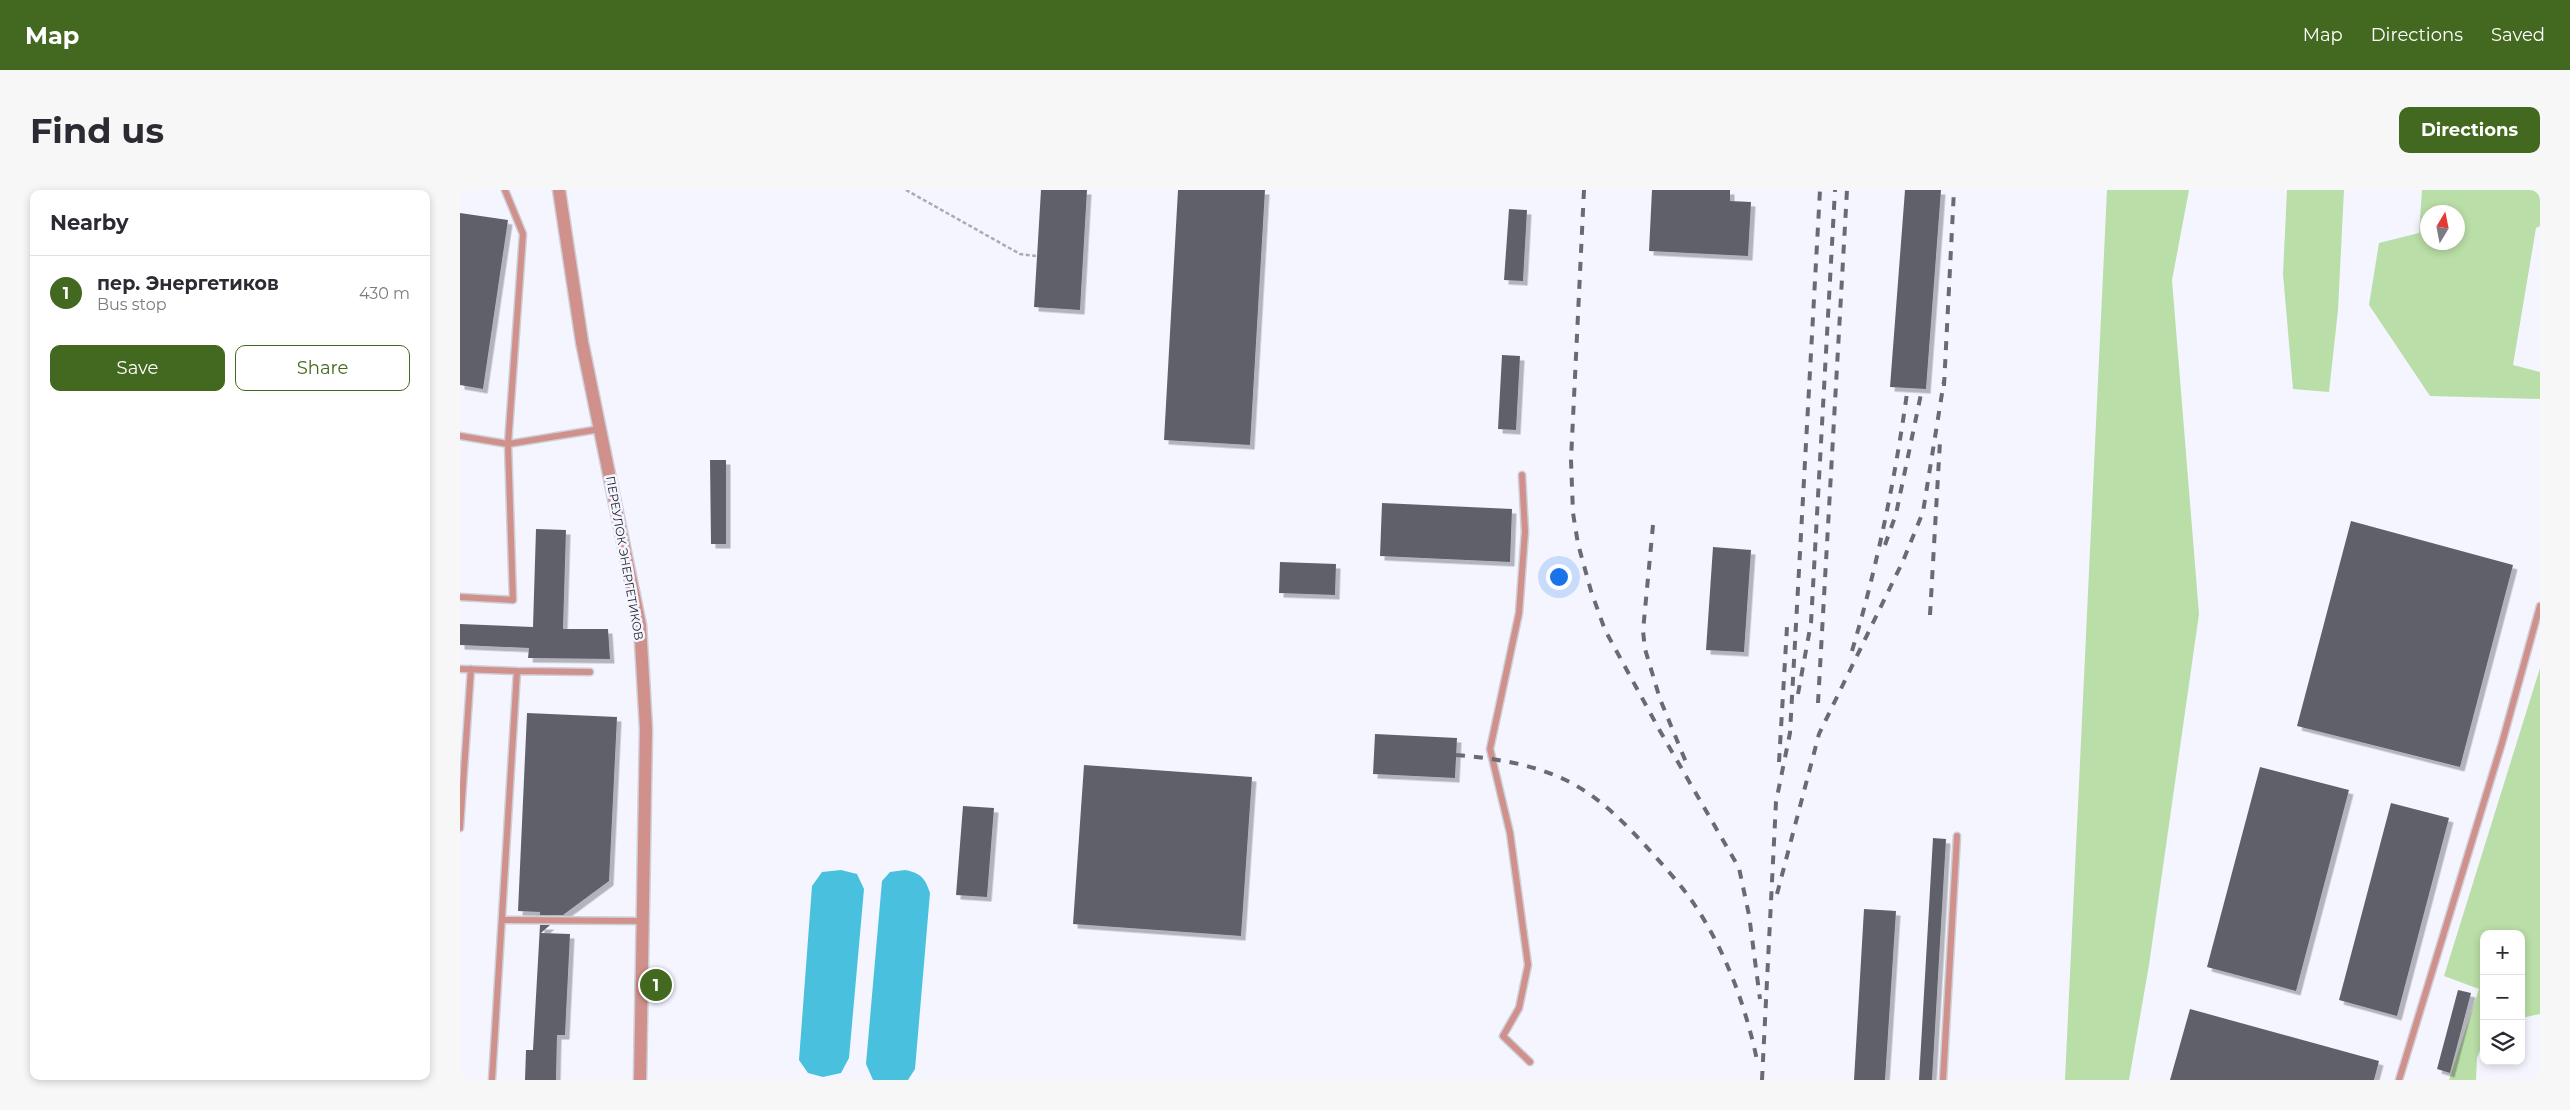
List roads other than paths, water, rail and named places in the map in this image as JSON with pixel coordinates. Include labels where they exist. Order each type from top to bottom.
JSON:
[{"type":"street","name":"ПЕРЕУЛОК ЭНЕРГЕТИКОВ","points":[[559,190],[582,342],[640,624],[646,730],[640,1080]]},
{"type":"lane","points":[[460,597],[513,600],[508,444],[523,234],[504,190]]},
{"type":"lane","points":[[460,436],[508,444],[600,429]]},
{"type":"lane","points":[[1522,475],[1525,532],[1519,613],[1490,749],[1510,833],[1528,965],[1519,1008],[1503,1036],[1530,1062]]},
{"type":"lane","points":[[2399,1080],[2502,743],[2540,606]]},
{"type":"lane","points":[[460,669],[590,672]]},
{"type":"lane","points":[[460,828],[471,669]]},
{"type":"lane","points":[[492,1080],[518,670]]},
{"type":"lane","points":[[1943,1080],[1957,836]]},
{"type":"lane","points":[[503,920],[644,922]]},
{"type":"water","points":[[841,870],[857,874],[864,889],[849,1058],[841,1073],[823,1077],[808,1073],[799,1060],[812,886],[822,872]]},
{"type":"water","points":[[905,870],[922,877],[930,893],[915,1069],[908,1080],[873,1080],[866,1064],[882,881],[890,872]]},
{"type":"railway","points":[[1584,190],[1571,460],[1573,513],[1578,544],[1591,591],[1605,630],[1660,731],[1739,868],[1749,915],[1760,999]]},
{"type":"railway","points":[[1762,1080],[1776,802],[1790,733],[1820,190]]},
{"type":"railway","points":[[1798,694],[1811,623],[1835,190]]},
{"type":"railway","points":[[1818,703],[1847,190]]},
{"type":"railway","points":[[1944,386],[1954,190]]},
{"type":"railway","points":[[1777,894],[1819,734],[1903,561],[1923,512],[1944,381]]},
{"type":"railway","points":[[1852,651],[1884,523],[1907,393]]},
{"type":"railway","points":[[1885,545],[1896,514],[1921,394]]},
{"type":"railway","points":[[1930,615],[1940,441]]},
{"type":"railway","points":[[1653,525],[1643,631],[1645,649],[1660,699],[1688,767]]},
{"type":"railway","points":[[1779,762],[1787,627]]},
{"type":"railway","points":[[1456,755],[1509,762],[1559,777],[1594,797],[1634,833],[1684,890],[1707,925],[1726,963],[1742,1003],[1758,1065]]},
{"type":"place","name":"пер. Энергетиков","points":[[656,985]]}]
